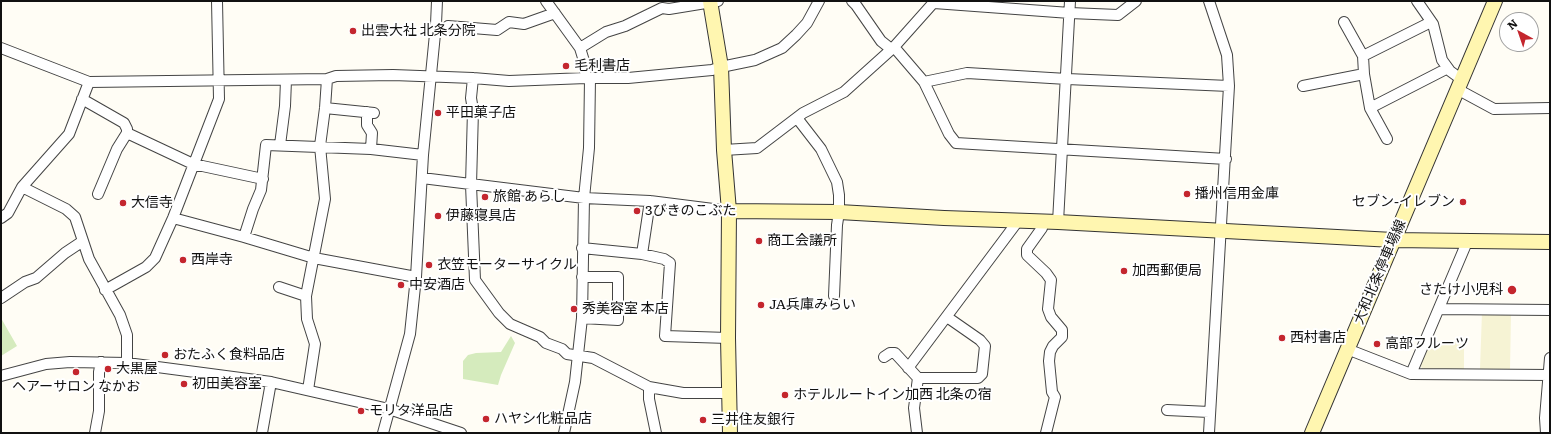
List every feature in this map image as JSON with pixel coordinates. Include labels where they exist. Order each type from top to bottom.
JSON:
[{"type":"street","points":[[105,290],[146,267],[155,258],[173,218],[219,99],[217,1]]},
{"type":"street","points":[[383,433],[410,334],[416,277],[423,155],[432,77],[437,1]]},
{"type":"street","points":[[546,1],[580,48],[588,78],[589,148],[584,198],[582,318],[575,382],[564,433]]},
{"type":"street","points":[[661,1],[669,9]]},
{"type":"street","points":[[1,48],[89,82],[286,80],[327,79],[336,76],[393,75],[509,81],[657,76],[712,70],[755,60],[782,48],[807,23],[819,1]]},
{"type":"street","points":[[852,1],[856,4],[881,41],[892,48],[924,82],[949,134],[956,143],[1226,159]]},
{"type":"street","points":[[1058,222],[1061,150],[1067,79],[1070,1]]},
{"type":"street","points":[[724,150],[757,148],[797,118],[844,92],[892,48],[934,2],[1070,13],[1118,15],[1136,1]]},
{"type":"street","points":[[1209,1],[1227,55],[1229,86],[1226,159],[1209,412],[1209,433]]},
{"type":"street","points":[[1418,1],[1432,22],[1442,60],[1459,84],[1494,108],[1550,108]]},
{"type":"street","name":"大和北条停車場線","points":[[1312,433],[1495,1]]},
{"type":"street","points":[[580,48],[606,32],[625,26],[662,8],[669,9],[713,2],[721,67],[724,150],[729,211],[728,338],[730,433]]},
{"type":"street","points":[[448,26],[496,30],[509,22],[524,24],[555,13]]},
{"type":"street","points":[[1344,22],[1363,56],[1364,74],[1370,108],[1387,139]]},
{"type":"street","points":[[1363,56],[1432,22]]},
{"type":"street","points":[[1370,108],[1448,68]]},
{"type":"street","points":[[924,82],[967,72],[1067,79],[1229,86]]},
{"type":"street","points":[[1304,86],[1364,74]]},
{"type":"street","points":[[473,78],[471,98],[473,110],[471,185],[475,280],[499,313],[510,324],[540,336],[546,343],[562,349],[567,354],[594,358],[649,388],[683,393],[729,393]]},
{"type":"street","points":[[308,390],[315,344],[307,319],[306,296],[325,200],[320,146],[327,79]]},
{"type":"street","points":[[280,145],[285,106],[286,80]]},
{"type":"street","points":[[1,218],[8,213],[22,187],[69,134],[89,82]]},
{"type":"street","points":[[82,99],[124,123],[127,129],[127,133],[117,149],[98,194]]},
{"type":"street","points":[[325,108],[371,112],[367,125],[372,133],[371,149]]},
{"type":"street","points":[[797,118],[821,149],[837,182],[839,212],[837,225],[834,296]]},
{"type":"street","points":[[127,133],[193,164],[262,179]]},
{"type":"street","points":[[244,237],[261,190],[266,145],[371,149],[423,155]]},
{"type":"street","points":[[422,178],[584,198],[650,201],[729,211],[839,212],[1393,240],[1550,242]]},
{"type":"street","points":[[22,187],[66,209],[75,217],[89,259],[120,315],[127,335],[128,363]]},
{"type":"street","points":[[642,254],[650,201]]},
{"type":"street","points":[[173,218],[314,258],[416,277]]},
{"type":"street","points":[[908,368],[1018,221]]},
{"type":"street","points":[[1043,222],[1042,228],[1027,249],[1027,255],[1046,273],[1051,280],[1048,308],[1051,317],[1062,330],[1062,337],[1053,346],[1050,352],[1049,361],[1052,392],[1055,397],[1046,433]]},
{"type":"street","points":[[1,298],[25,282],[36,278],[65,253],[83,241]]},
{"type":"street","points":[[1410,374],[1467,242]]},
{"type":"street","points":[[582,248],[642,254],[664,259],[670,263],[665,336],[728,338]]},
{"type":"street","points":[[582,277],[618,277],[618,320],[582,318]]},
{"type":"street","points":[[279,287],[306,296]]},
{"type":"street","points":[[1439,309],[1550,310]]},
{"type":"street","points":[[884,357],[890,353],[895,353],[918,378],[978,378],[982,374],[985,346],[980,340],[947,317]]},
{"type":"street","points":[[1347,349],[1356,354],[1410,374],[1549,375]]},
{"type":"street","points":[[1546,433],[1550,358]]},
{"type":"street","points":[[1,376],[46,364],[101,362],[128,363],[271,382],[389,409],[457,433]]},
{"type":"street","points":[[95,433],[99,411],[99,372],[101,362]]},
{"type":"street","points":[[917,433],[914,408],[918,378]]},
{"type":"street","points":[[262,433],[271,382]]},
{"type":"street","points":[[649,388],[649,399],[656,433]]},
{"type":"street","points":[[1167,410],[1209,412]]},
{"type":"shaded area","points":[[1482,312],[1511,313],[1510,370],[1480,369]]},
{"type":"shaded area","points":[[1429,341],[1464,342],[1464,369],[1422,369],[1420,363]]},
{"type":"green space","points":[[1,318],[17,346],[1,356]]},
{"type":"green space","points":[[511,336],[515,343],[498,385],[463,379],[463,361],[468,355],[476,353],[501,352]]},
{"type":"place","name":"出雲大社 北条分院","points":[[353,31]]},
{"type":"place","name":"毛利書店","points":[[566,66]]},
{"type":"place","name":"平田菓子店","points":[[438,113]]},
{"type":"place","name":"播州信用金庫","points":[[1187,194]]},
{"type":"place","name":"旅館 あらし","points":[[485,197]]},
{"type":"place","name":"セブン-イレブン","points":[[1463,202]]},
{"type":"place","name":"大信寺","points":[[123,203]]},
{"type":"place","name":"3びきのこぶた","points":[[637,211]]},
{"type":"place","name":"伊藤寝具店","points":[[438,216]]},
{"type":"place","name":"商工会議所","points":[[759,241]]},
{"type":"place","name":"西岸寺","points":[[183,260]]},
{"type":"place","name":"衣笠モーターサイクル","points":[[429,265]]},
{"type":"place","name":"加西郵便局","points":[[1124,271]]},
{"type":"place","name":"中安酒店","points":[[401,285]]},
{"type":"place","name":"さたけ小児科","points":[[1512,290]]},
{"type":"place","name":"JA兵庫みらい","points":[[761,305]]},
{"type":"place","name":"秀美容室 本店","points":[[574,309]]},
{"type":"place","name":"西村書店","points":[[1282,338]]},
{"type":"place","name":"高部フルーツ","points":[[1377,344]]},
{"type":"place","name":"おたふく食料品店","points":[[165,355]]},
{"type":"place","name":"大黒屋","points":[[108,369]]},
{"type":"place","name":"ヘアーサロン なかお","points":[[76,372]]},
{"type":"place","name":"初田美容室","points":[[184,384]]},
{"type":"place","name":"ホテルルートイン加西 北条の宿","points":[[785,395]]},
{"type":"place","name":"モリタ洋品店","points":[[361,411]]},
{"type":"place","name":"ハヤシ化粧品店","points":[[486,419]]},
{"type":"place","name":"三井住友銀行","points":[[703,420]]}]
